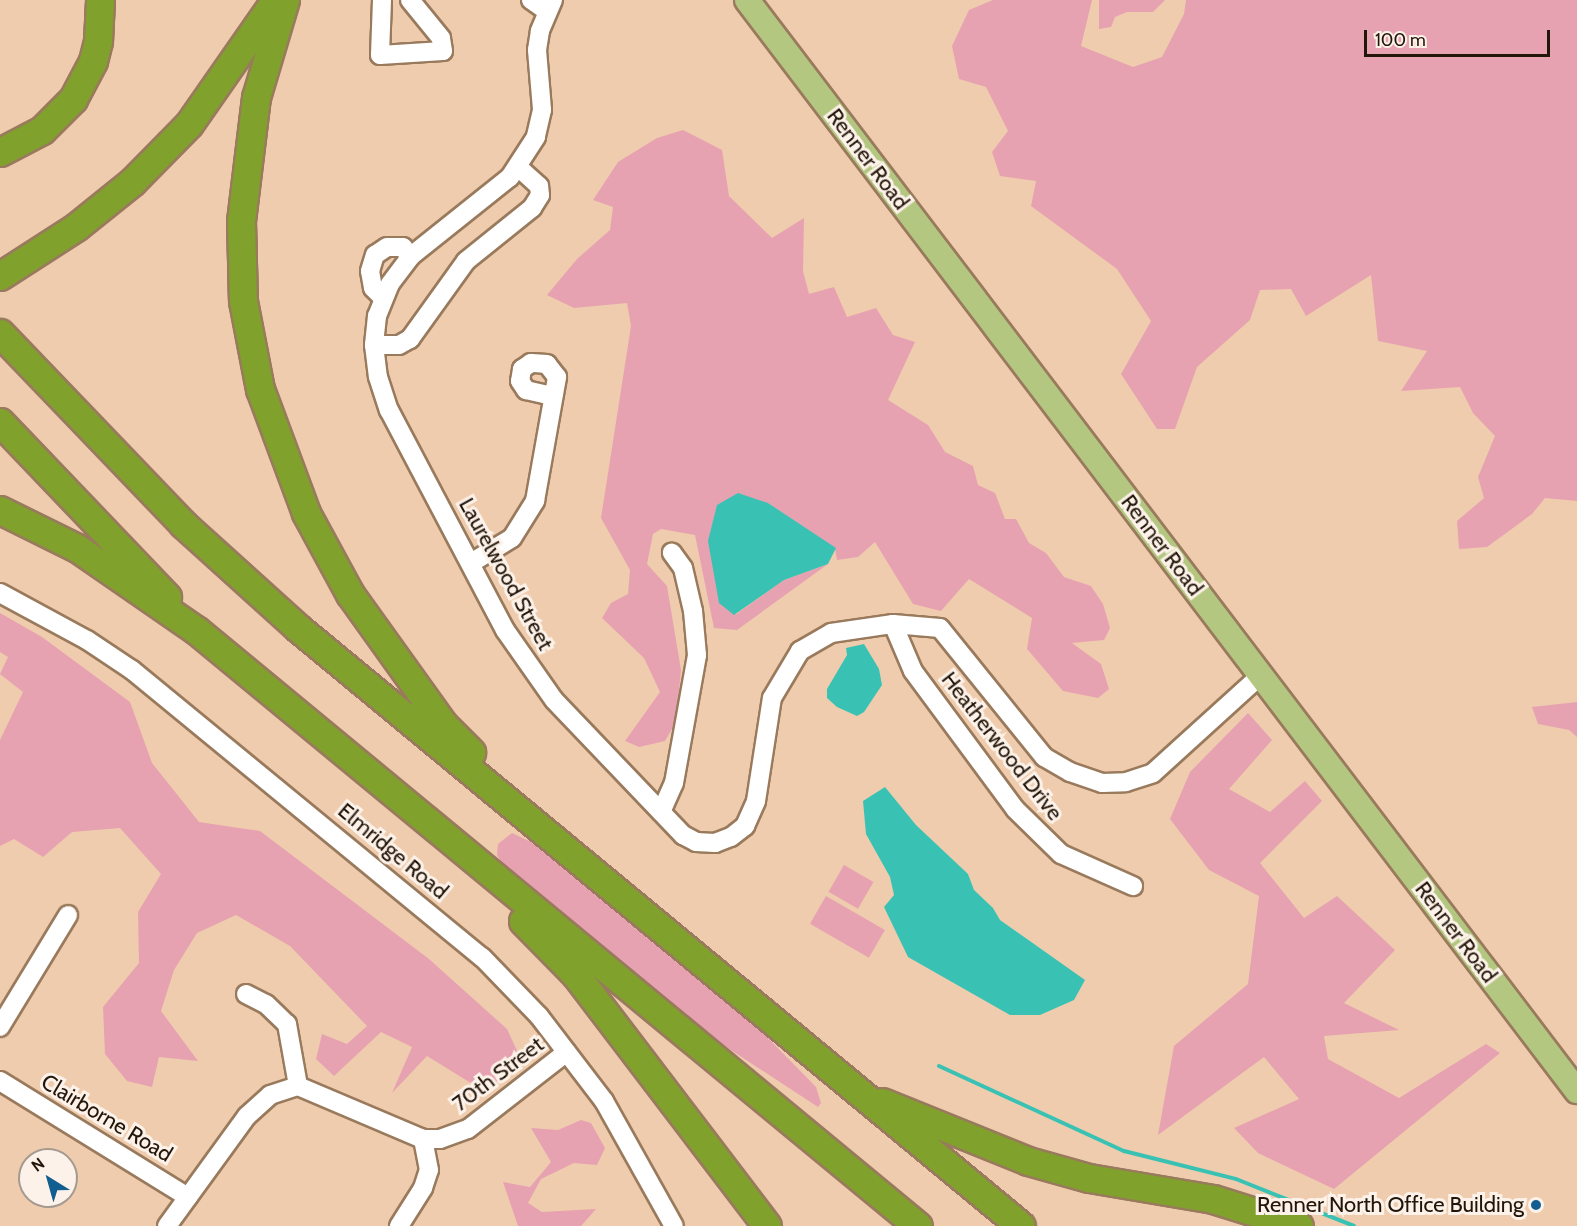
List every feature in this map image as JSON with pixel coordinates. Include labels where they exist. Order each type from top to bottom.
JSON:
[{"type":"highway","points":[[0,152],[42,130],[73,99],[96,51],[100,0]]},
{"type":"highway","points":[[0,276],[50,246],[132,182],[189,123],[275,0]]},
{"type":"highway","points":[[285,0],[256,97],[241,211],[243,301],[260,389],[288,471],[328,556],[406,674],[443,724],[478,759],[484,783]]},
{"type":"highway","points":[[0,333],[77,416],[208,548],[298,628],[1021,1226]]},
{"type":"highway","points":[[0,422],[196,630]]},
{"type":"highway","points":[[0,510],[77,548],[196,630],[400,802],[918,1226]]},
{"type":"highway","points":[[400,802],[420,832],[534,931],[576,975],[767,1226]]},
{"type":"highway","points":[[858,1093],[1028,1161],[1089,1178],[1213,1199],[1299,1226]]},
{"type":"main road","name":"Renner Road","points":[[747,0],[1577,1091]]},
{"type":"street","points":[[382,0],[380,55],[443,51],[441,38],[410,0]]},
{"type":"street","points":[[410,257],[403,247],[387,247],[375,255],[370,271],[373,288],[383,298],[410,257],[519,168],[537,137],[540,122],[537,50],[550,5],[531,0]]},
{"type":"street","points":[[374,345],[393,346],[410,339],[466,261],[532,208],[540,195],[539,186],[519,168]]},
{"type":"street","name":"Laurelwood Street","points":[[383,298],[374,345],[381,390],[389,410],[505,630],[554,700],[683,835],[705,843],[739,832],[755,806],[761,777],[765,721],[785,671],[809,644],[831,633],[893,624]]},
{"type":"street","points":[[471,563],[497,550],[525,521],[541,473],[553,396]]},
{"type":"street","points":[[661,812],[674,783],[697,655],[693,611],[683,568],[672,553]]},
{"type":"street","name":"Elmridge Road","points":[[0,593],[87,640],[202,724],[482,957],[539,1016],[604,1101],[674,1226]]},
{"type":"street","points":[[893,624],[930,625],[950,635],[1044,757],[1070,772],[1102,783],[1126,782],[1153,773],[1261,675]]},
{"type":"street","name":"Heatherwood Drive","points":[[893,624],[913,671],[1015,809],[1061,854],[1133,886]]},
{"type":"street","points":[[0,1027],[68,915]]},
{"type":"street","points":[[246,994],[266,1004],[287,1024],[298,1086]]},
{"type":"street","name":"70th Street","points":[[423,1139],[440,1139],[468,1129],[567,1052]]},
{"type":"street","name":"Clairborne Road","points":[[0,1081],[188,1197]]},
{"type":"street","points":[[167,1226],[259,1103],[270,1095],[298,1086],[423,1139],[429,1170],[423,1188],[399,1226]]},
{"type":"shaded area","points":[[993,0],[1092,0],[1081,46],[1133,67],[1162,57],[1184,14],[1186,0],[1577,0],[1577,501],[1545,498],[1532,514],[1487,547],[1459,549],[1457,521],[1484,498],[1478,477],[1495,436],[1473,413],[1460,387],[1401,391],[1427,351],[1378,341],[1371,275],[1306,316],[1291,289],[1260,290],[1250,320],[1197,367],[1175,429],[1157,429],[1121,374],[1151,321],[1117,269],[1031,206],[1036,181],[1000,176],[992,152],[1008,131],[986,87],[959,79],[952,46],[969,10]]},
{"type":"shaded area","points":[[1099,0],[1165,0],[1153,12],[1127,12],[1115,17],[1111,27],[1099,29]]},
{"type":"shaded area","points":[[683,130],[722,150],[729,196],[772,238],[804,218],[803,271],[809,294],[834,287],[847,317],[876,308],[893,335],[915,342],[888,400],[928,425],[945,452],[973,466],[978,485],[995,493],[1005,519],[1016,519],[1029,543],[1046,553],[1064,577],[1091,586],[1103,604],[1110,628],[1104,640],[1072,643],[1101,664],[1109,689],[1098,698],[1063,691],[1027,649],[1032,618],[969,579],[941,611],[913,604],[875,542],[858,557],[837,560],[835,549],[768,503],[735,615],[784,580],[828,564],[737,630],[714,628],[695,535],[661,529],[653,534],[647,564],[667,586],[681,670],[676,722],[665,741],[639,747],[625,741],[660,692],[644,658],[602,618],[611,603],[628,594],[630,570],[601,518],[631,326],[627,303],[574,308],[547,295],[577,259],[610,230],[613,207],[593,200],[618,162],[657,138]]},
{"type":"shaded area","points":[[0,613],[42,637],[130,702],[152,763],[199,822],[260,831],[429,959],[507,1029],[519,1055],[487,1093],[427,1056],[392,1093],[412,1047],[381,1032],[334,1076],[316,1059],[322,1034],[347,1044],[367,1026],[290,946],[236,915],[197,933],[174,970],[161,1011],[198,1061],[159,1057],[152,1087],[127,1081],[105,1054],[103,1007],[139,963],[138,912],[161,874],[120,828],[72,832],[43,857],[14,839],[0,846],[0,740],[23,692],[0,674],[8,657],[0,652]]},
{"type":"shaded area","points":[[1577,702],[1577,737],[1569,730],[1538,724],[1532,707]]},
{"type":"shaded area","points":[[1248,713],[1272,740],[1229,789],[1270,812],[1305,781],[1322,801],[1260,863],[1304,918],[1337,896],[1395,950],[1344,1003],[1399,1030],[1324,1036],[1328,1059],[1399,1098],[1486,1044],[1500,1053],[1334,1189],[1258,1153],[1234,1128],[1299,1099],[1264,1057],[1158,1135],[1174,1046],[1248,984],[1259,896],[1209,870],[1170,819],[1190,772]]},
{"type":"shaded area","points":[[512,833],[531,842],[767,1037],[816,1087],[821,1103],[818,1107],[705,1033],[503,865],[497,855],[498,844]]},
{"type":"shaded area","points":[[844,865],[873,882],[858,909],[828,892]]},
{"type":"shaded area","points":[[826,896],[885,930],[869,958],[810,924]]},
{"type":"shaded area","points":[[581,1120],[591,1123],[605,1148],[597,1165],[574,1163],[541,1179],[528,1203],[542,1212],[596,1209],[581,1226],[518,1226],[503,1182],[530,1187],[551,1162],[531,1128],[558,1130]]},
{"type":"water","points":[[738,493],[768,503],[836,548],[828,564],[784,580],[734,615],[719,603],[708,541],[717,505]]},
{"type":"water","points":[[864,644],[879,669],[882,685],[864,712],[857,716],[837,707],[827,698],[827,689],[847,655],[846,648]]},
{"type":"water","points":[[885,787],[916,825],[968,874],[974,890],[993,908],[1000,920],[1085,980],[1074,1000],[1040,1015],[1010,1015],[908,957],[884,907],[894,895],[890,877],[866,834],[863,801]]},
{"type":"waterway","points":[[939,1066],[1124,1151],[1236,1179],[1354,1226]]},
{"type":"place","name":"Renner North Office Building","points":[[1536,1205]]}]
